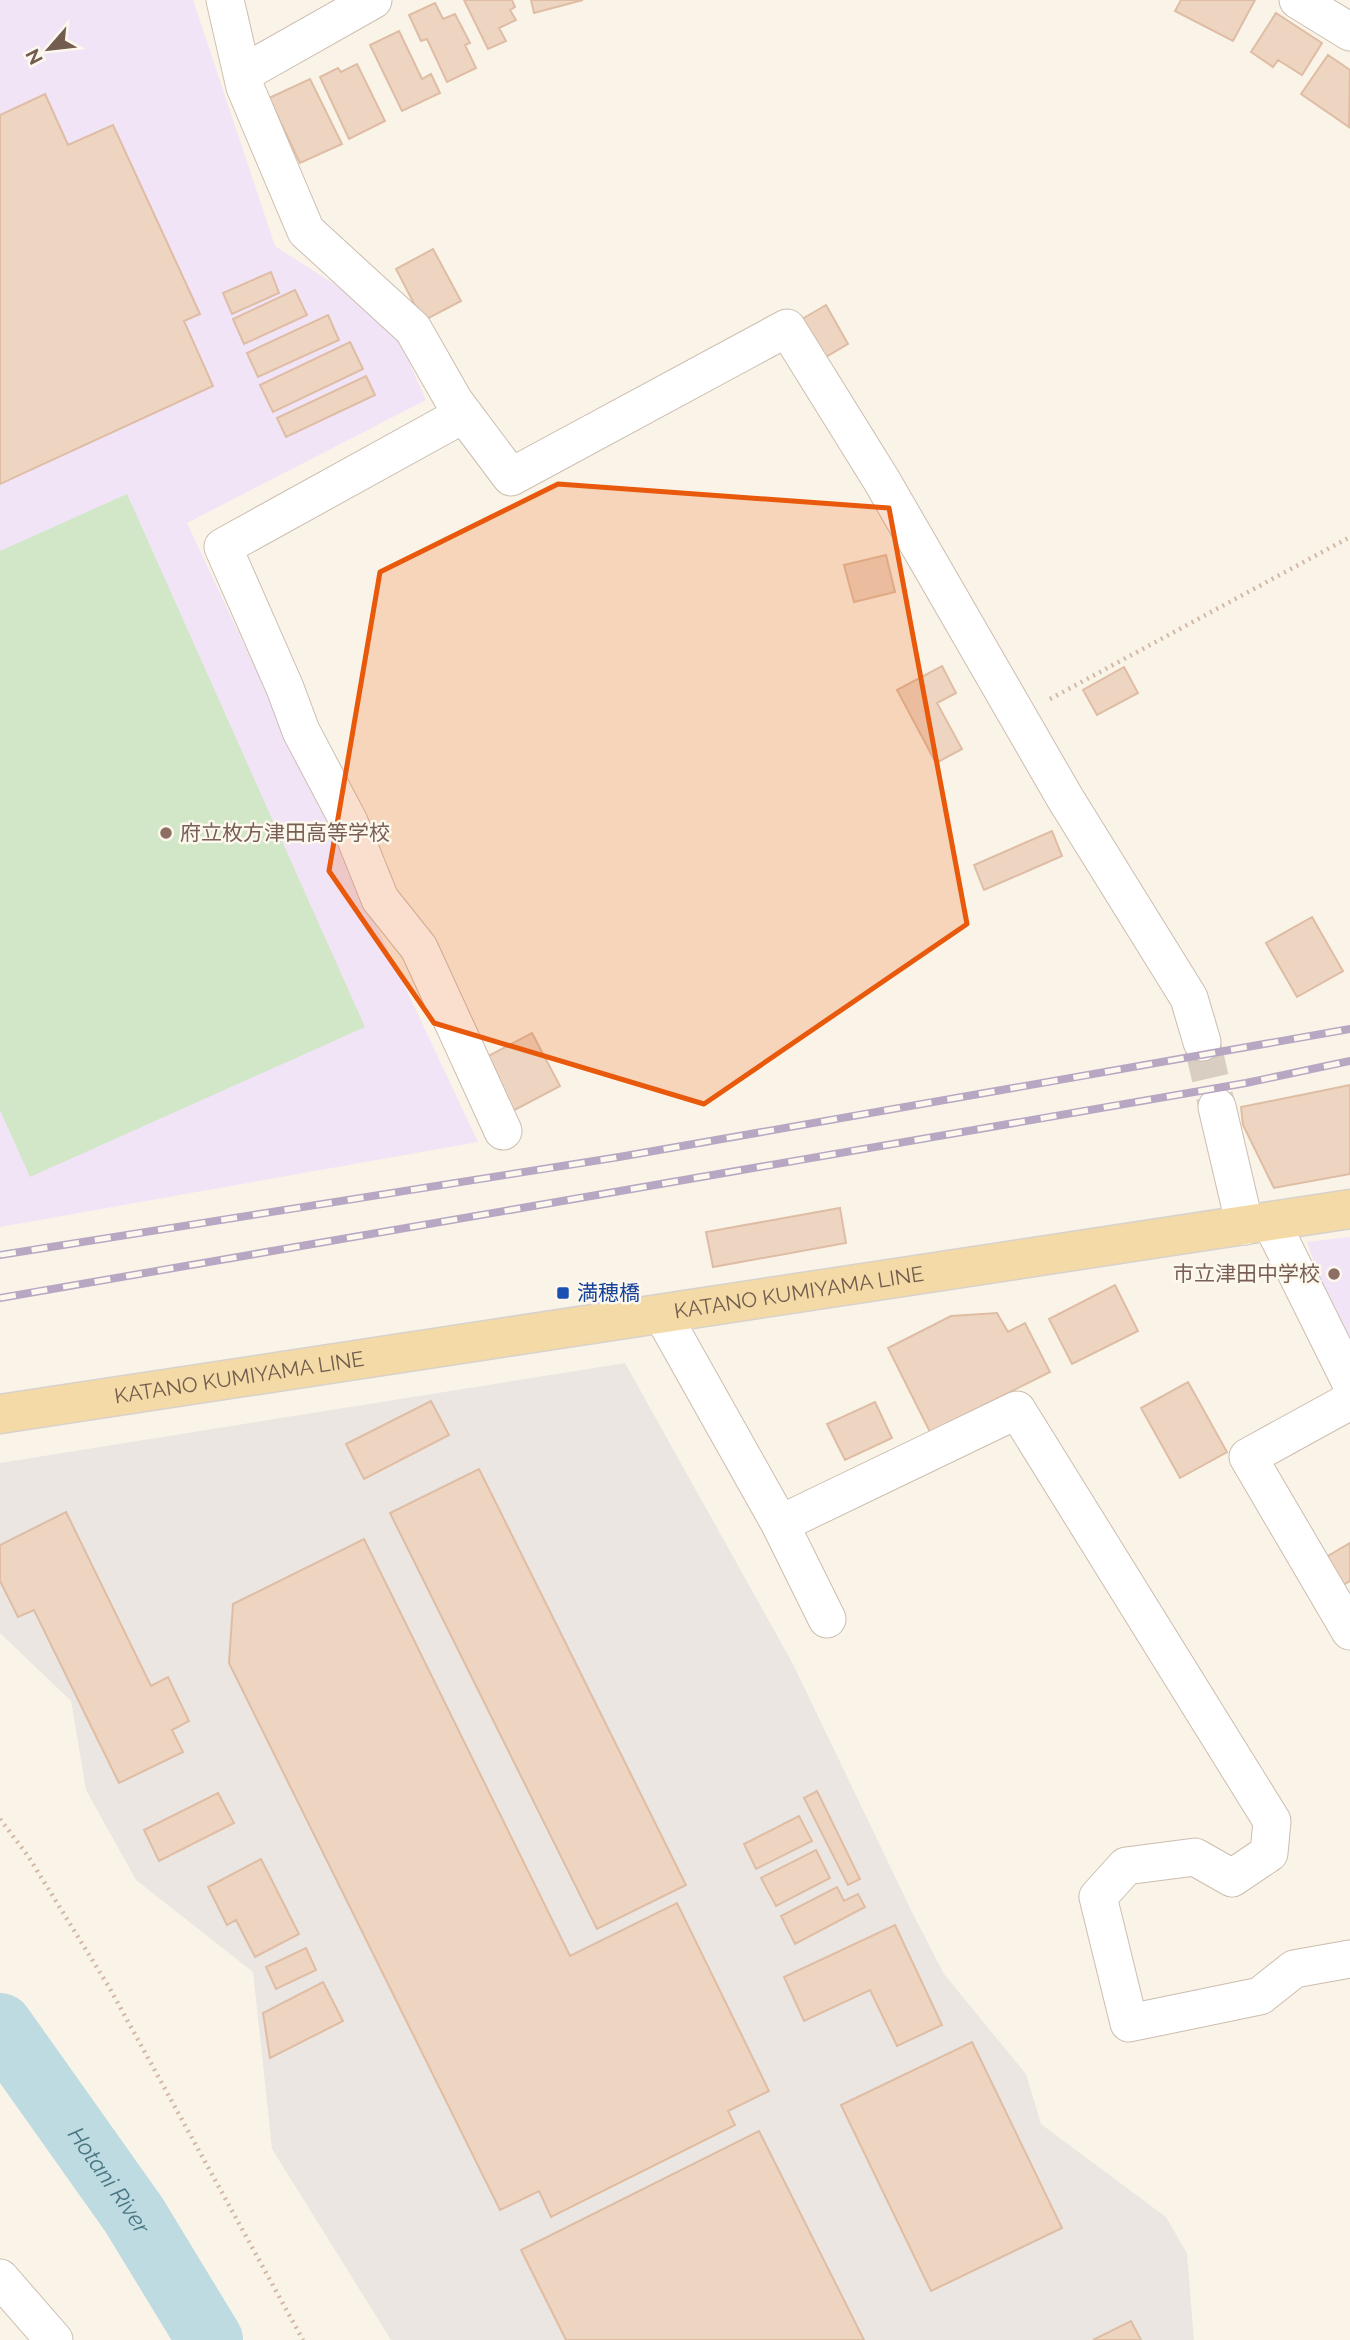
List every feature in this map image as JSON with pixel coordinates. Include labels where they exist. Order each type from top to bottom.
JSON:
[{"type":"main road","name":"KATANO KUMIYAMA LINE","points":[[0,1414],[1350,1209]]},
{"type":"street","points":[[225,0],[245,87],[306,232],[412,328],[464,414],[511,477],[787,328],[889,493],[1065,799],[1189,998],[1202,1042]]},
{"type":"street","points":[[242,74],[373,0]]},
{"type":"street","points":[[1298,0],[1350,32]]},
{"type":"street","points":[[464,414],[223,547],[301,731],[349,822],[380,899],[419,948],[503,1131]]},
{"type":"street","points":[[1217,1107],[1258,1224],[1350,1381]]},
{"type":"street","points":[[662,1314],[780,1524],[827,1619]]},
{"type":"street","points":[[1350,1401],[1248,1457],[1350,1631]]},
{"type":"street","points":[[780,1524],[1017,1410],[1272,1821],[1269,1853],[1232,1878],[1195,1857],[1140,1864],[1126,1866],[1098,1897],[1129,2023],[1261,1996],[1294,1969],[1350,1959]]},
{"type":"street","points":[[0,2278],[54,2340]]},
{"type":"path","points":[[1019,717],[1350,537]]},
{"type":"path","points":[[0,1819],[28,1856],[110,1987],[303,2340]]},
{"type":"highlighted area","points":[[558,484],[889,508],[967,924],[704,1104],[434,1023],[329,871],[380,572]]},
{"type":"shaded area","name":"府立枚方津田高等学校","points":[[0,0],[193,0],[275,246],[390,320],[426,400],[187,523],[478,1142],[0,1227]]},
{"type":"shaded area","name":"市立津田中学校","points":[[1350,1237],[1350,1346],[1329,1305],[1307,1242]]},
{"type":"shaded area","points":[[625,1363],[793,1664],[944,1974],[1026,2074],[1041,2124],[1166,2217],[1187,2253],[1194,2340],[391,2340],[272,2149],[253,1972],[136,1880],[86,1790],[71,1701],[0,1633],[0,1463]]},
{"type":"green space","points":[[127,494],[365,1027],[30,1177],[0,1110],[0,551]]},
{"type":"building","points":[[464,0],[512,0],[515,7],[510,10],[516,20],[499,28],[506,41],[488,49]]},
{"type":"building","points":[[531,0],[583,0],[534,13]]},
{"type":"building","points":[[1181,0],[1255,0],[1233,41],[1175,11]]},
{"type":"building","points":[[435,3],[443,19],[455,14],[470,43],[465,45],[476,68],[447,82],[427,39],[421,41],[409,15]]},
{"type":"building","points":[[1276,13],[1322,43],[1302,75],[1278,60],[1273,67],[1251,52]]},
{"type":"building","points":[[399,31],[422,79],[431,74],[440,93],[402,111],[370,45]]},
{"type":"building","points":[[1328,55],[1350,70],[1349,127],[1301,94]]},
{"type":"building","points":[[357,64],[385,121],[349,139],[320,77],[338,68],[341,72]]},
{"type":"building","points":[[310,79],[342,144],[300,163],[269,98]]},
{"type":"building","points":[[45,94],[68,145],[113,125],[200,314],[184,321],[213,386],[0,484],[0,115]]},
{"type":"building","points":[[433,249],[461,301],[423,321],[396,269]]},
{"type":"building","points":[[271,272],[279,293],[232,314],[223,293]]},
{"type":"building","points":[[295,290],[307,315],[244,344],[233,319]]},
{"type":"building","points":[[826,305],[848,344],[824,358],[802,319]]},
{"type":"building","points":[[328,315],[339,340],[258,377],[247,353]]},
{"type":"building","points":[[350,342],[363,369],[273,412],[260,385]]},
{"type":"building","points":[[366,376],[375,395],[286,437],[277,418]]},
{"type":"building","points":[[886,555],[895,592],[854,602],[844,565]]},
{"type":"building","points":[[942,666],[956,693],[937,703],[962,749],[936,763],[897,690]]},
{"type":"building","points":[[1124,667],[1138,693],[1097,715],[1083,690]]},
{"type":"building","points":[[1052,831],[1062,856],[984,890],[974,865]]},
{"type":"building","points":[[1312,917],[1343,971],[1297,997],[1266,943]]},
{"type":"building","points":[[532,1033],[560,1086],[509,1113],[481,1060]]},
{"type":"building","points":[[1350,1085],[1350,1174],[1274,1188],[1243,1125],[1241,1107]]},
{"type":"building","points":[[840,1208],[846,1243],[713,1267],[706,1232]]},
{"type":"building","points":[[1115,1285],[1138,1331],[1072,1364],[1049,1319]]},
{"type":"building","points":[[997,1313],[1008,1332],[1025,1323],[1050,1372],[930,1432],[888,1348],[951,1316]]},
{"type":"building","points":[[1188,1382],[1227,1452],[1180,1478],[1141,1408]]},
{"type":"building","points":[[431,1401],[449,1435],[364,1479],[346,1444]]},
{"type":"building","points":[[875,1402],[892,1438],[845,1460],[827,1424]]},
{"type":"building","points":[[479,1469],[686,1885],[597,1929],[390,1513]]},
{"type":"building","points":[[66,1512],[151,1686],[168,1677],[189,1721],[172,1730],[183,1752],[119,1783],[34,1610],[18,1617],[0,1581],[0,1545]]},
{"type":"building","points":[[364,1539],[570,1956],[677,1903],[769,2091],[728,2111],[735,2125],[551,2217],[539,2191],[500,2210],[229,1663],[233,1604]]},
{"type":"building","points":[[1350,1543],[1350,1581],[1343,1585],[1326,1557]]},
{"type":"building","points":[[817,1791],[860,1879],[848,1885],[804,1798]]},
{"type":"building","points":[[218,1793],[234,1823],[159,1861],[144,1830]]},
{"type":"building","points":[[799,1816],[812,1841],[756,1869],[744,1844]]},
{"type":"building","points":[[816,1850],[830,1878],[776,1906],[761,1878]]},
{"type":"building","points":[[261,1859],[299,1934],[255,1957],[236,1920],[227,1925],[208,1887]]},
{"type":"building","points":[[837,1887],[844,1901],[858,1894],[865,1907],[795,1944],[781,1916]]},
{"type":"building","points":[[895,1925],[942,2025],[897,2046],[870,1990],[804,2021],[784,1977]]},
{"type":"building","points":[[306,1948],[316,1970],[276,1989],[266,1967]]},
{"type":"building","points":[[323,1982],[343,2021],[270,2058],[263,2013]]},
{"type":"building","points":[[972,2042],[1062,2228],[931,2291],[841,2105]]},
{"type":"building","points":[[759,2131],[864,2340],[566,2340],[521,2250]]},
{"type":"building","points":[[1131,2321],[1141,2340],[1093,2340]]},
{"type":"waterway","name":"Hotani River","points":[[0,2026],[134,2215],[210,2340]]},
{"type":"tunnel","points":[[1202,1042],[1217,1107]]},
{"type":"railway","points":[[0,1255],[619,1157],[1350,1029]]},
{"type":"railway","points":[[0,1298],[1246,1083],[1350,1061]]},
{"type":"place","name":"府立枚方津田高等学校","points":[[166,833]]},
{"type":"place","name":"市立津田中学校","points":[[1334,1274]]},
{"type":"place","name":"満穂橋","points":[[563,1293]]}]
